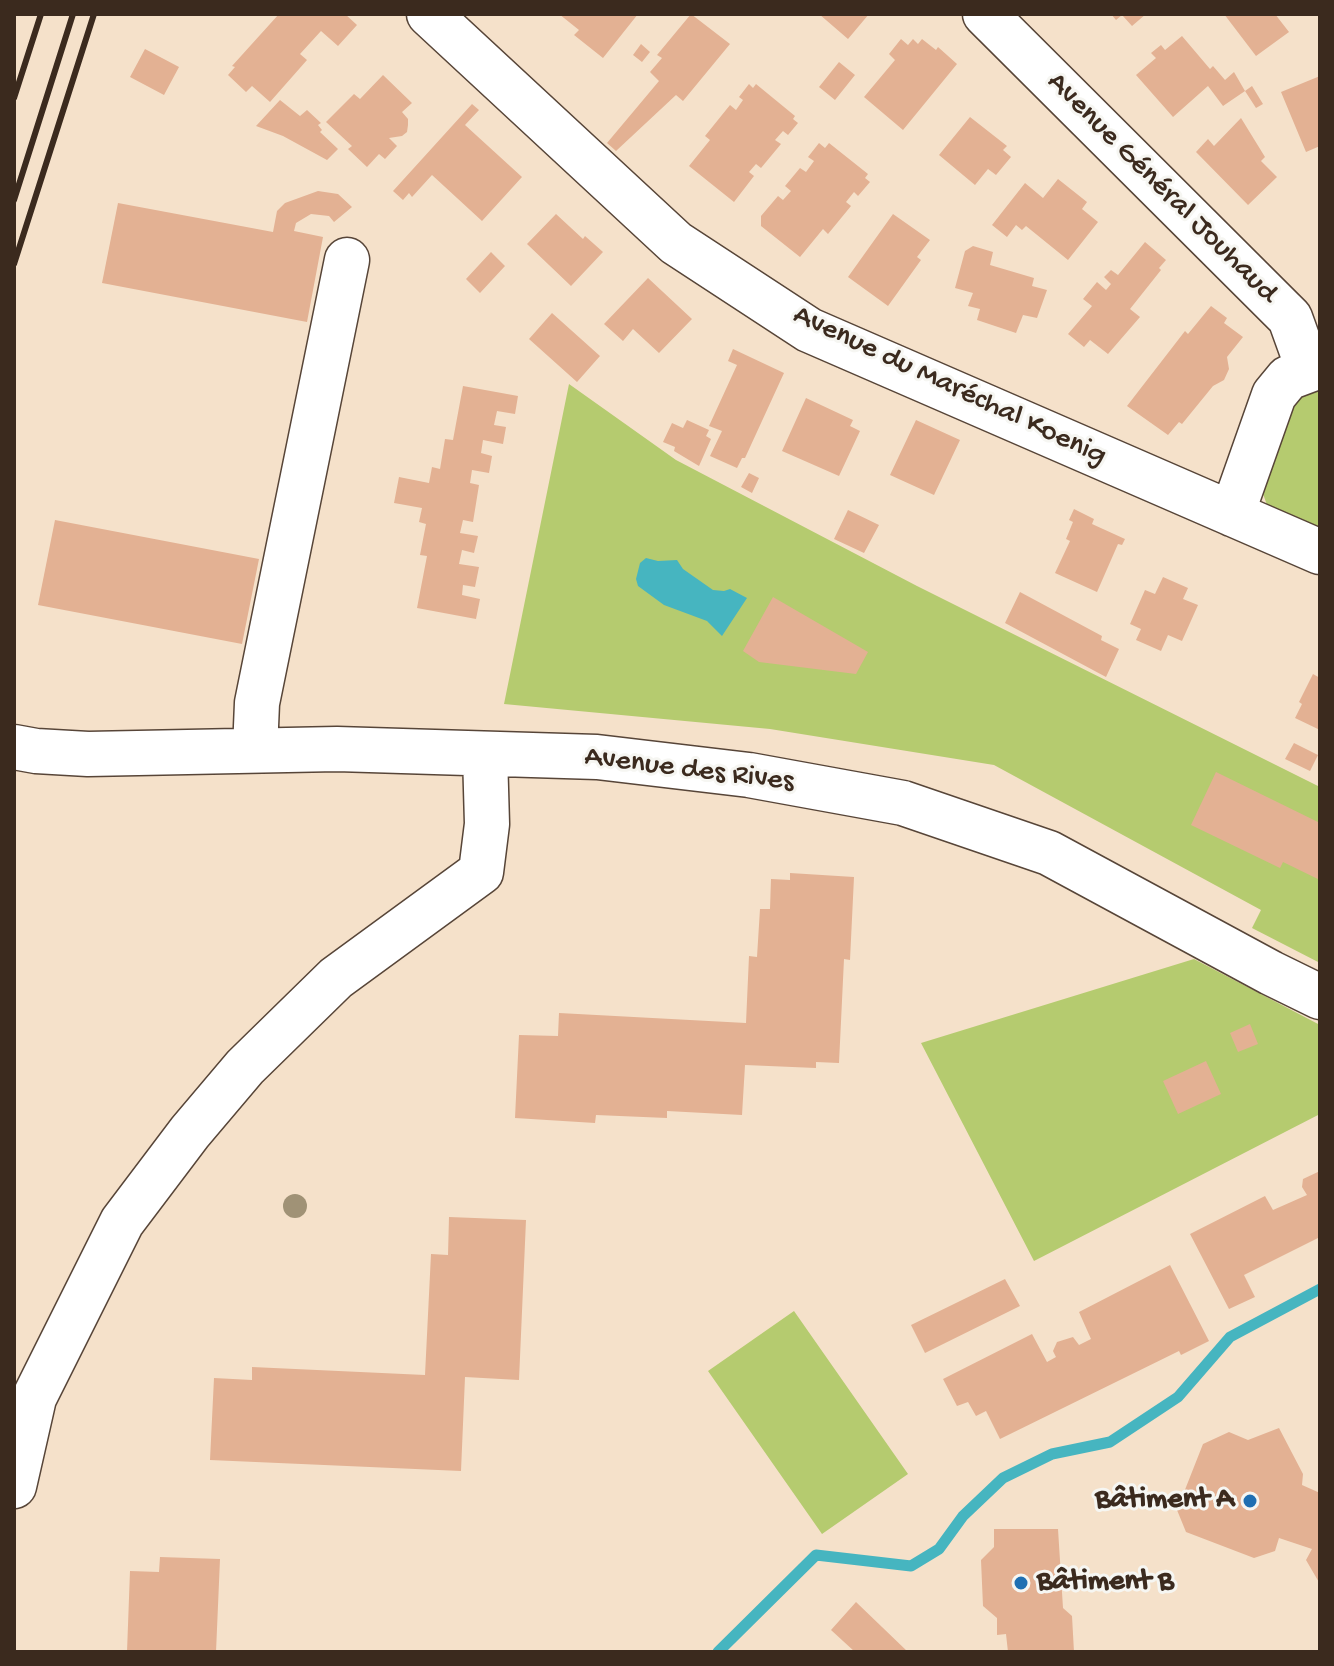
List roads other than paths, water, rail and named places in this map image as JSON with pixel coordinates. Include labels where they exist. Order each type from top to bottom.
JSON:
[{"type":"street","name":"Avenue du Maréchal Koenig","points":[[429,14],[676,243],[809,330],[1320,552]]},
{"type":"street","name":"Avenue Général Jouhaud","points":[[985,14],[1290,318],[1314,367]]},
{"type":"street","points":[[255,750],[257,703],[347,260]]},
{"type":"street","points":[[1232,514],[1274,395],[1288,378],[1314,367]]},
{"type":"street","name":"Avenue des Rives","points":[[14,747],[88,754],[337,749],[597,757],[749,775],[903,803],[1049,853],[1320,997]]},
{"type":"street","points":[[14,1486],[34,1398],[122,1222],[190,1132],[245,1067],[336,978],[481,872],[487,824],[485,754]]},
{"type":"water","points":[[646,558],[677,560],[683,569],[713,590],[730,589],[747,598],[722,636],[707,621],[664,605],[638,586],[636,579],[640,563]]},
{"type":"waterway","points":[[718,1652],[816,1555],[911,1566],[939,1549],[963,1516],[1003,1478],[1052,1454],[1110,1442],[1178,1397],[1230,1337],[1320,1289]]},
{"type":"railway","points":[[14,98],[41,14]]},
{"type":"railway","points":[[14,200],[73,14]]},
{"type":"railway","points":[[14,264],[94,14]]},
{"type":"place","name":"Bâtiment A","points":[[1250,1501]]},
{"type":"place","name":"Bâtiment B","points":[[1021,1583]]}]
